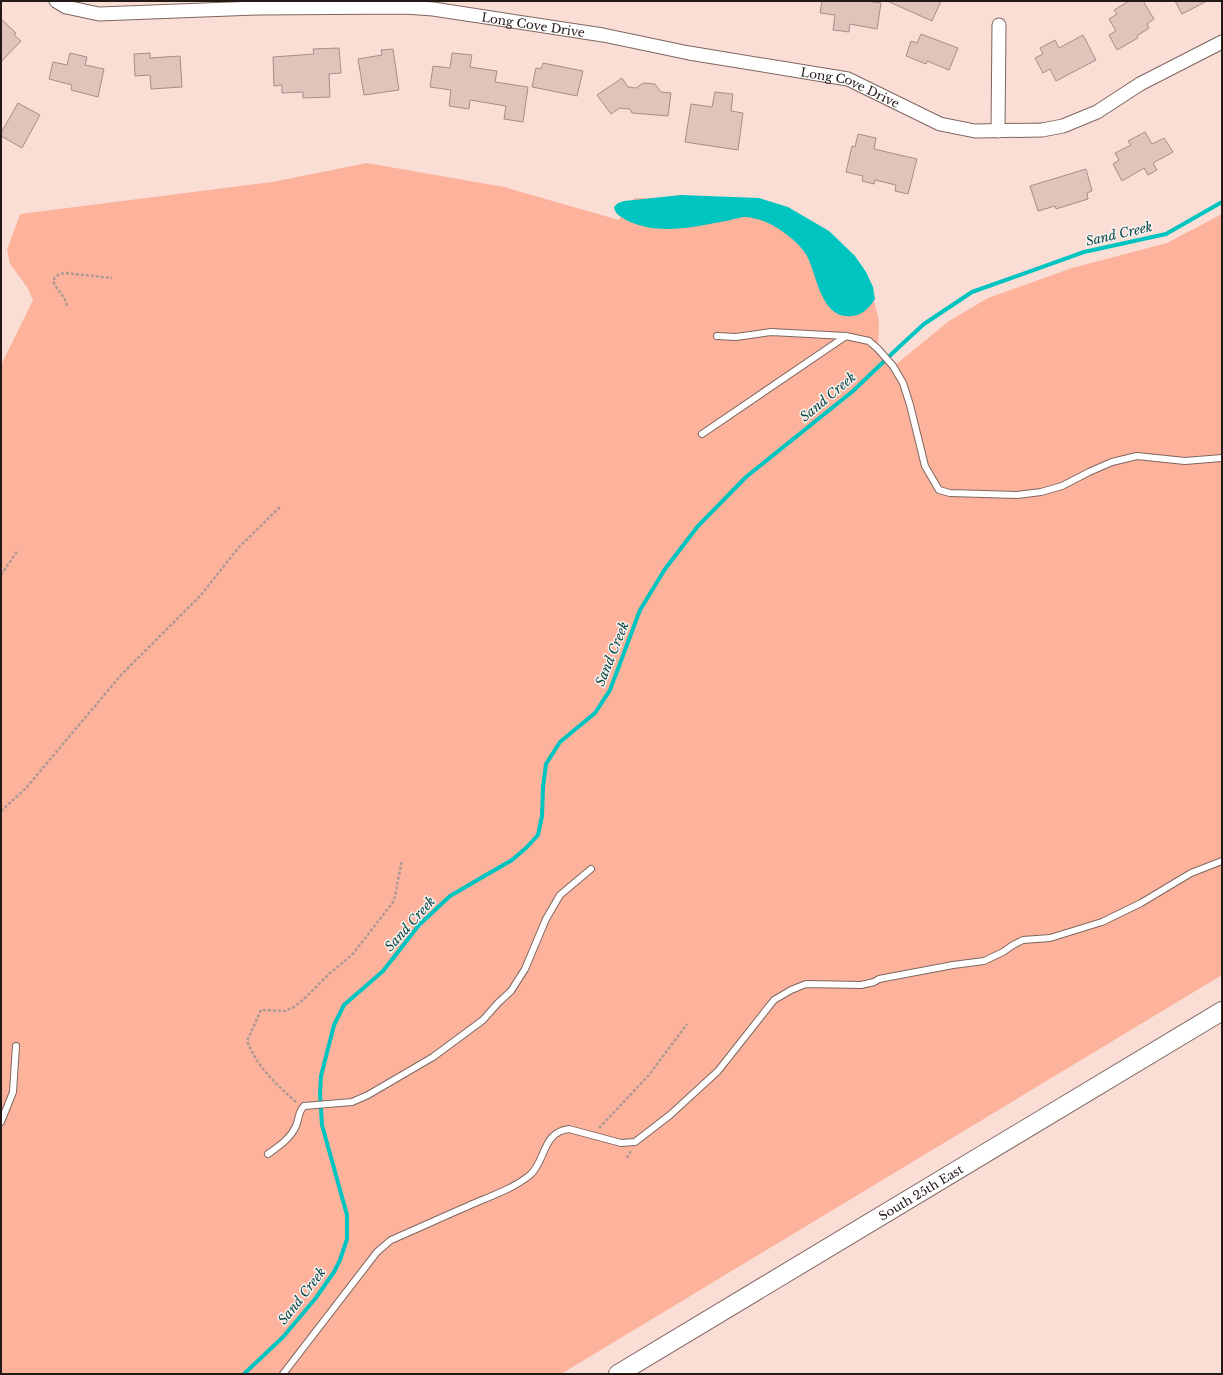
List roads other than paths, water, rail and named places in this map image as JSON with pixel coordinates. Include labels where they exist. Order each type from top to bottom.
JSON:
[{"type":"main road","name":"South 25th East","points":[[618,1374],[1222,1011]]},
{"type":"street","name":"Long Cove Drive","points":[[56,1],[66,7],[99,14],[374,4],[433,9],[603,35],[689,53],[848,79],[940,124],[975,131],[1042,130],[1063,126],[1097,112],[1140,84],[1222,42]]},
{"type":"street","points":[[998,131],[1000,25]]},
{"type":"lane","points":[[717,336],[736,337],[772,332],[846,336],[868,341],[894,366],[903,383],[925,466],[939,490],[950,492],[1017,495],[1041,492],[1062,486],[1112,462],[1137,456],[1185,461],[1222,458]]},
{"type":"lane","points":[[702,434],[846,336]]},
{"type":"lane","points":[[283,1374],[377,1252],[391,1240],[516,1186],[535,1170],[550,1139],[562,1130],[569,1129],[621,1143],[635,1142],[670,1115],[718,1071],[774,1000],[790,990],[806,984],[861,984],[953,965],[984,961],[1023,940],[1050,938],[1102,922],[1141,902],[1191,873],[1222,861]]},
{"type":"lane","points":[[268,1154],[288,1138],[295,1127],[299,1112],[304,1106],[352,1102],[368,1095],[433,1057],[483,1020],[511,991],[525,969],[546,919],[560,895],[591,869]]},
{"type":"lane","points":[[1,1122],[13,1092],[16,1046]]},
{"type":"water","points":[[681,195],[759,198],[788,207],[829,231],[855,256],[866,272],[873,287],[875,299],[865,310],[856,315],[842,315],[833,311],[822,295],[811,264],[804,251],[795,241],[763,221],[744,217],[685,228],[661,229],[637,225],[626,220],[617,213],[614,207],[618,203],[624,201]]},
{"type":"waterway","name":"Sand Creek","points":[[244,1374],[283,1337],[315,1299],[334,1272],[347,1239],[347,1215],[322,1125],[320,1094],[321,1076],[334,1025],[344,1005],[383,971],[419,925],[450,896],[512,860],[538,835],[542,816],[543,787],[546,764],[560,742],[595,713],[610,690],[640,610],[665,569],[698,526],[746,477],[853,391],[924,324],[972,292],[1084,252],[1166,234],[1222,202]]}]
